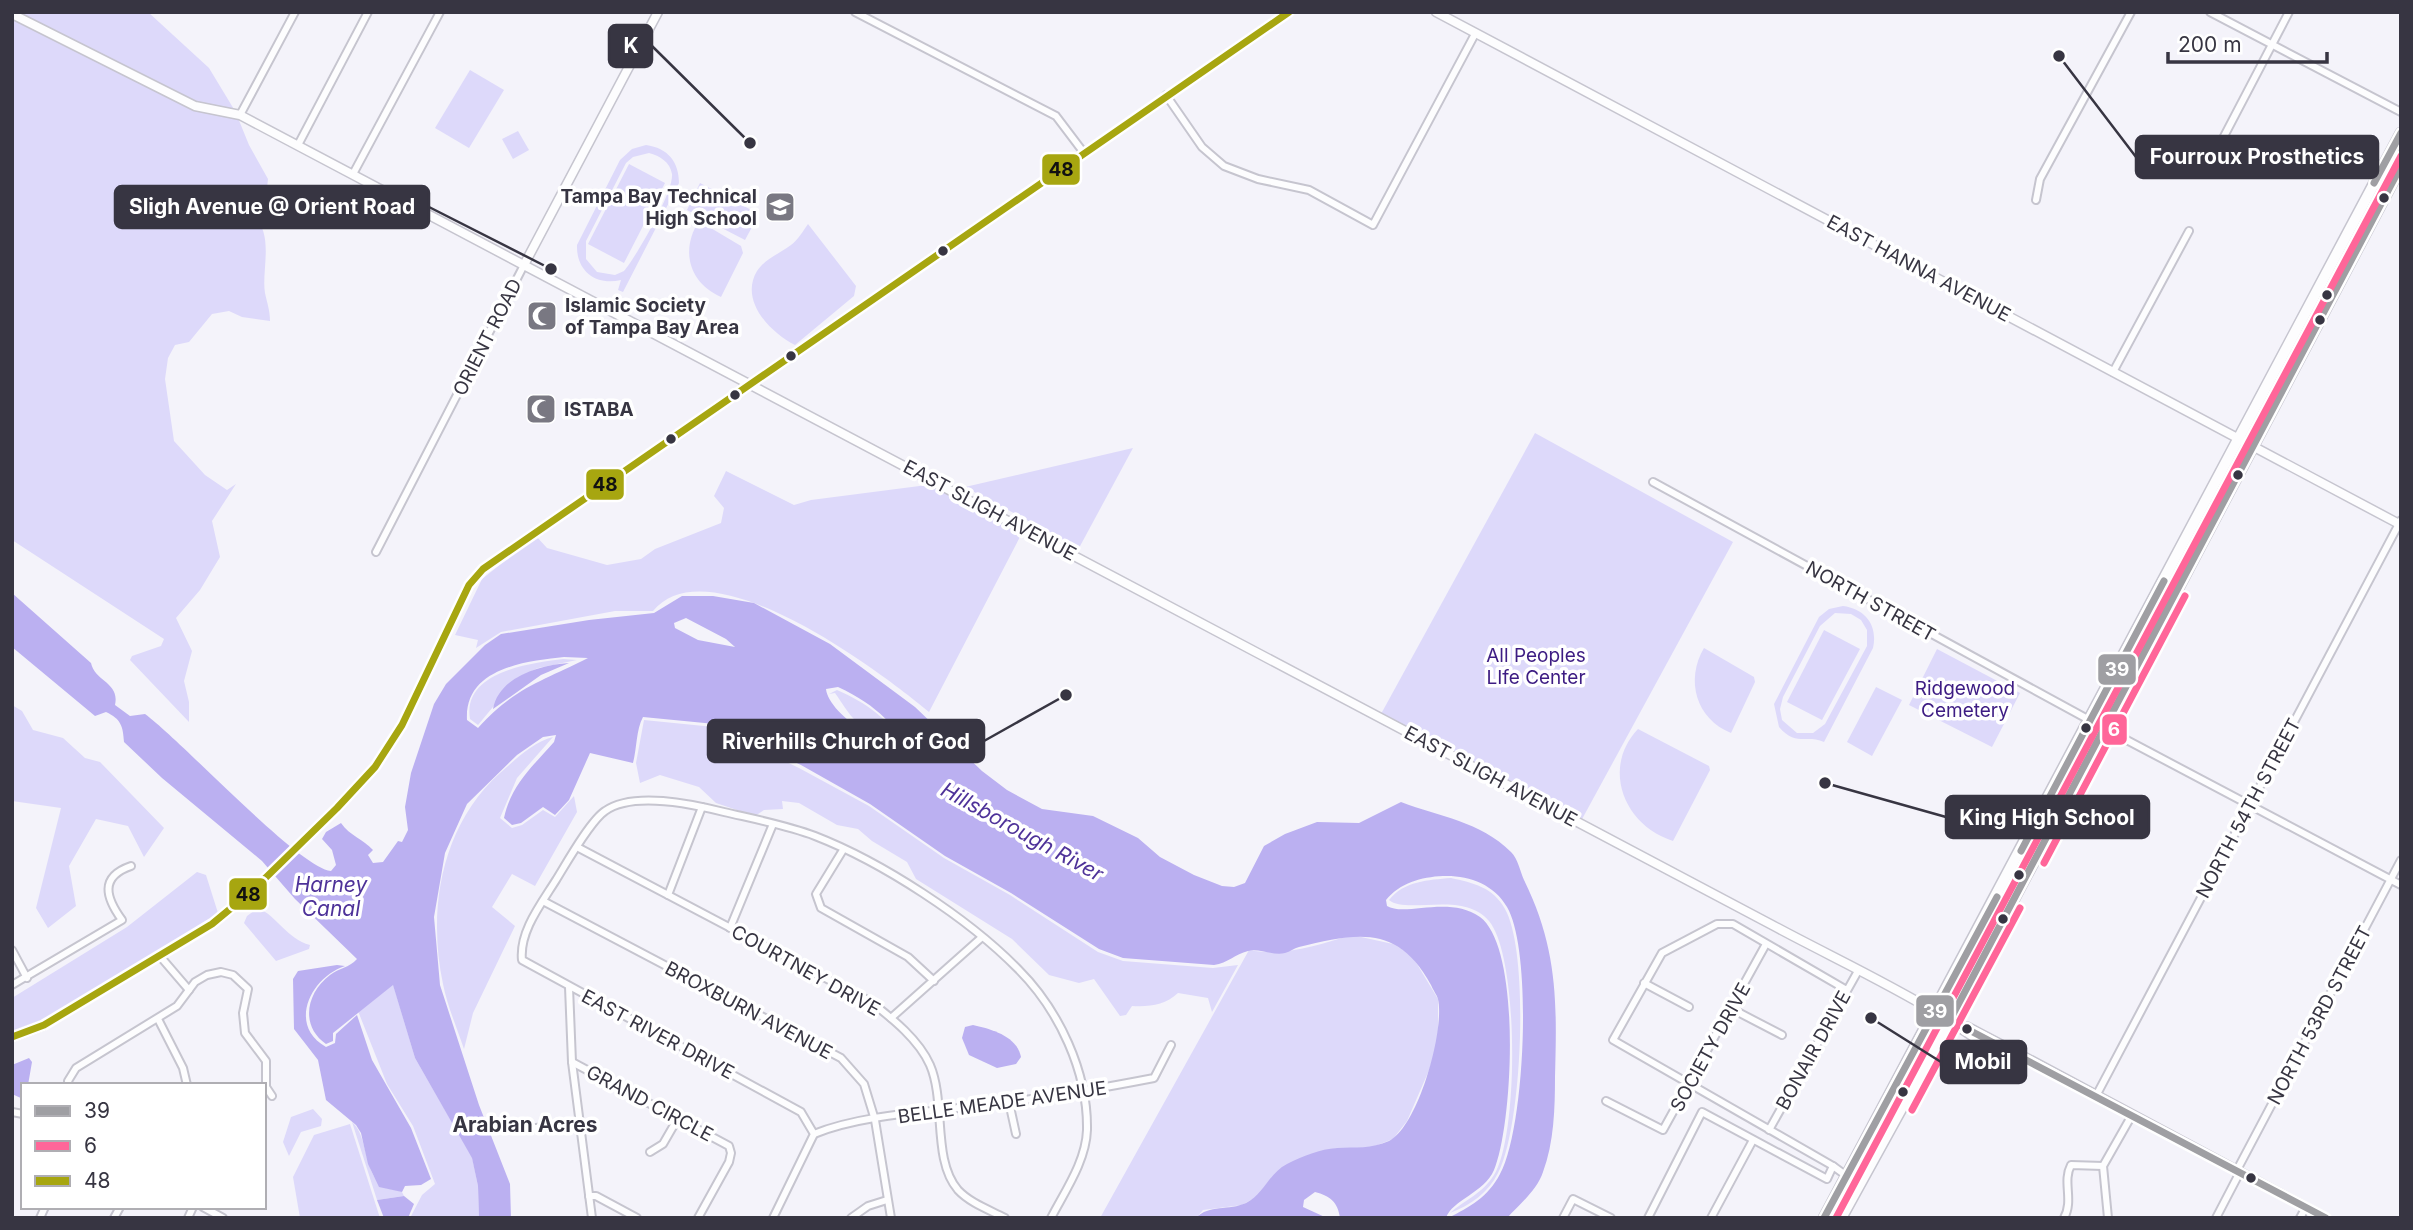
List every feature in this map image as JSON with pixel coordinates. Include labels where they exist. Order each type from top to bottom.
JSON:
[{"type":"main road","points":[[1824,1218],[1936,1012],[2401,133]]},
{"type":"main road","points":[[1841,1218],[1950,1020],[2401,166]]},
{"type":"main road","points":[[2313,299],[2326,307]]},
{"type":"main road","points":[[2182,546],[2196,553]]},
{"type":"main road","points":[[2019,855],[2033,862]]},
{"type":"street","points":[[240,115],[295,12]]},
{"type":"street","points":[[298,145],[368,12]]},
{"type":"street","points":[[353,174],[440,12]]},
{"type":"street","name":"ORIENT ROAD","points":[[376,552],[657,12]]},
{"type":"street","points":[[855,12],[1056,116],[1084,153]]},
{"type":"street","points":[[12,1037],[44,1025],[212,924],[266,878],[375,767],[402,726],[469,585],[483,569],[1289,12]]},
{"type":"street","name":"EAST HANNA AVENUE","points":[[1436,12],[2400,523]]},
{"type":"street","points":[[2036,200],[2040,179],[2131,12]]},
{"type":"street","points":[[2210,12],[2401,112]]},
{"type":"street","points":[[2209,164],[2288,12]]},
{"type":"street","name":"EAST SLIGH AVENUE","points":[[12,14],[195,106],[240,115],[298,145],[2326,1218]]},
{"type":"street","points":[[1166,95],[1202,147],[1224,166],[1258,179],[1309,190],[1373,225],[1475,34]]},
{"type":"street","points":[[2388,159],[2401,166]]},
{"type":"street","points":[[2113,372],[2189,231]]},
{"type":"street","name":"NORTH STREET","points":[[1653,482],[2104,728],[2401,885]]},
{"type":"street","name":"NORTH 54TH STREET","points":[[2096,1096],[2400,523]]},
{"type":"street","name":"EAST RIVER DRIVE","points":[[814,1133],[806,1117],[789,1103],[522,960],[520,943],[543,901],[577,847],[604,811],[641,800],[702,807],[816,836],[936,903],[1018,969],[1056,1019],[1072,1051],[1083,1091],[1087,1133],[1083,1154],[1051,1218]]},
{"type":"street","points":[[668,895],[702,807]]},
{"type":"street","points":[[730,928],[773,824]]},
{"type":"street","name":"COURTNEY DRIVE","points":[[577,847],[871,1002],[891,1018],[930,1064],[939,1093],[945,1160],[954,1183],[972,1201],[1005,1218]]},
{"type":"street","points":[[843,850],[816,894],[821,908],[908,957],[934,981]]},
{"type":"street","name":"NORTH 53RD STREET","points":[[2216,1218],[2401,860]]},
{"type":"street","points":[[12,985],[121,920],[110,904],[107,891],[111,878],[120,870],[131,866]]},
{"type":"street","name":"BROXBURN AVENUE","points":[[543,901],[841,1058],[864,1084],[875,1120],[891,1218]]},
{"type":"street","points":[[1845,989],[1733,924],[1717,924],[1662,953],[1613,1041],[1833,1166],[1859,1185]]},
{"type":"street","points":[[891,1018],[981,938]]},
{"type":"street","name":"SOCIETY DRIVE","points":[[1606,1101],[1662,1130],[1766,944]]},
{"type":"street","points":[[12,950],[27,978]]},
{"type":"street","points":[[159,955],[189,990]]},
{"type":"street","name":"BONAIR DRIVE","points":[[1769,1130],[1845,989],[1858,971]]},
{"type":"street","points":[[68,1083],[76,1068],[177,1006],[195,982],[214,972],[233,975],[243,981],[248,996],[243,1013],[245,1033],[266,1061],[266,1087],[272,1097]]},
{"type":"street","points":[[1644,983],[1689,1007]]},
{"type":"street","points":[[569,987],[572,1062],[592,1218]]},
{"type":"street","points":[[1732,1009],[1782,1035]]},
{"type":"street","points":[[158,1019],[183,1068],[187,1083]]},
{"type":"street","name":"BELLE MEADE AVENUE","points":[[814,1133],[875,1120],[1083,1091],[1154,1078],[1171,1045]]},
{"type":"street","name":"GRAND CIRCLE","points":[[572,1062],[731,1149],[729,1162],[698,1218]]},
{"type":"street","points":[[1009,1102],[1016,1134]]},
{"type":"street","points":[[1647,1217],[1702,1112],[1827,1179],[1833,1166]]},
{"type":"street","points":[[2108,1218],[2104,1166],[2133,1115]]},
{"type":"street","points":[[650,1152],[663,1144],[678,1118]]},
{"type":"street","points":[[524,1129],[579,1121]]},
{"type":"street","points":[[773,1218],[814,1133]]},
{"type":"street","points":[[1710,1218],[1753,1140]]},
{"type":"street","points":[[2064,1218],[2070,1206],[2067,1176],[2071,1165],[2104,1166]]},
{"type":"street","points":[[589,1196],[596,1196],[637,1218]]},
{"type":"street","points":[[1563,1218],[1573,1199],[1611,1218]]},
{"type":"street","points":[[851,1218],[867,1206],[887,1200]]},
{"type":"street","points":[[2300,1218],[2306,1207]]},
{"type":"street","points":[[207,1209],[223,1218]]},
{"type":"green space","points":[[16,12],[148,12],[209,68],[235,111],[196,103]]},
{"type":"green space","points":[[12,17],[193,109],[238,118],[268,179],[267,188],[255,201],[243,193],[224,198],[241,221],[250,215],[258,221],[263,230],[266,251],[264,284],[270,321],[242,317],[229,311],[212,314],[189,342],[175,345],[168,358],[165,379],[174,441],[205,475],[227,490],[236,484],[212,521],[220,557],[200,590],[176,618],[192,651],[184,681],[189,702],[189,722],[130,660],[132,656],[161,646],[164,639],[12,540]]},
{"type":"green space","points":[[470,70],[504,90],[469,148],[435,128]]},
{"type":"green space","points":[[518,131],[529,150],[513,159],[502,139]]},
{"type":"green space","points":[[646,145],[666,153],[677,169],[679,183],[623,292],[618,290],[621,280],[603,281],[584,269],[577,245],[620,160],[632,149]],"holes":[[[649,153],[667,163],[672,174],[661,208],[624,271],[615,275],[597,272],[586,259],[586,241],[626,163],[633,157]]]},
{"type":"green space","points":[[629,164],[665,183],[624,263],[588,244]]},
{"type":"green space","points":[[700,183],[759,214],[745,240],[687,210]]},
{"type":"green space","points":[[699,221],[741,246],[743,253],[721,297],[701,283],[691,265],[690,243]]},
{"type":"green space","points":[[808,224],[856,286],[854,296],[795,345],[776,333],[760,315],[752,294],[752,282],[757,271],[769,259],[794,243]]},
{"type":"green space","name":"All Peoples LIfe Center","points":[[1535,433],[1733,542],[1581,821],[1381,714]]},
{"type":"green space","points":[[1133,448],[1079,548],[965,487]]},
{"type":"green space","points":[[726,471],[794,505],[811,500],[935,484],[1023,531],[929,712],[873,669],[794,621],[752,602],[713,592],[679,594],[653,611],[615,611],[501,632],[476,648],[478,640],[455,635],[482,579],[536,536],[547,548],[607,565],[641,559],[655,549],[721,523],[724,508],[714,496]]},
{"type":"green space","points":[[1843,606],[1864,615],[1874,633],[1873,648],[1824,742],[1791,737],[1779,727],[1774,704],[1819,617],[1829,609]],"holes":[[[1835,613],[1851,614],[1861,620],[1867,630],[1867,646],[1825,724],[1813,733],[1797,733],[1782,720],[1780,709],[1783,697],[1820,626]]]},
{"type":"green space","points":[[1824,630],[1860,649],[1822,720],[1787,702]]},
{"type":"green space","points":[[1704,648],[1754,677],[1755,682],[1731,733],[1709,718],[1697,697],[1695,673]]},
{"type":"green space","name":"Ridgewood Cemetery","points":[[1937,649],[2020,693],[1992,747],[1909,705]]},
{"type":"green space","points":[[563,659],[577,660],[538,668],[517,678],[478,725],[470,719],[470,703],[477,690],[488,680],[518,667]]},
{"type":"green space","points":[[1876,687],[1902,700],[1872,756],[1847,742]]},
{"type":"green space","points":[[837,690],[876,713],[906,746],[877,728],[868,731],[849,714],[835,693],[829,694]]},
{"type":"green space","points":[[12,705],[22,711],[33,730],[63,738],[85,758],[100,762],[164,828],[144,857],[128,826],[96,819],[69,866],[76,906],[48,928],[36,908],[61,808],[12,801]]},
{"type":"green space","points":[[644,720],[714,727],[799,768],[869,806],[944,858],[1010,895],[1098,952],[1123,961],[1213,968],[1238,965],[1212,1012],[1208,998],[1178,993],[1157,1004],[1132,1006],[1126,1015],[1120,1016],[1094,979],[1079,983],[1049,975],[1012,939],[916,879],[907,862],[872,841],[858,829],[837,825],[799,803],[782,801],[783,809],[764,810],[755,816],[716,803],[699,787],[660,775],[640,783],[636,763]]},
{"type":"green space","points":[[1638,729],[1709,766],[1710,770],[1673,841],[1642,823],[1623,794],[1621,761],[1627,744]]},
{"type":"green space","points":[[553,737],[517,778],[500,818],[512,828],[522,825],[543,810],[555,817],[574,796],[577,812],[535,886],[512,874],[492,907],[515,926],[473,1013],[464,1049],[445,992],[438,955],[437,926],[444,870],[464,817],[480,794],[525,752]]},
{"type":"green space","points":[[197,872],[206,875],[218,913],[53,1018],[12,1036],[12,998],[127,927]]},
{"type":"green space","points":[[1451,878],[1475,884],[1488,891],[1505,909],[1513,931],[1518,962],[1520,1041],[1513,1119],[1498,1173],[1489,1187],[1472,1202],[1450,1213],[1490,1181],[1502,1154],[1508,1124],[1512,1047],[1506,970],[1499,941],[1489,921],[1478,912],[1451,905],[1409,905],[1389,900],[1409,885]]},
{"type":"green space","points":[[258,908],[295,938],[310,945],[309,949],[276,961],[244,923],[247,916]]},
{"type":"green space","points":[[1352,935],[1393,944],[1411,954],[1438,999],[1438,1039],[1430,1068],[1407,1121],[1393,1139],[1370,1148],[1336,1148],[1268,1182],[1258,1196],[1242,1205],[1203,1210],[1196,1218],[1100,1218],[1249,950],[1288,951]]},
{"type":"green space","points":[[393,984],[415,1058],[472,1157],[478,1186],[479,1218],[410,1218],[422,1195],[435,1184],[413,1126],[387,1084],[358,1011]]},
{"type":"green space","points":[[313,1109],[322,1119],[321,1126],[301,1132],[289,1156],[283,1142],[291,1117]]},
{"type":"green space","points":[[352,1122],[361,1137],[373,1175],[386,1188],[402,1192],[404,1196],[377,1200]]},
{"type":"green space","points":[[350,1124],[380,1218],[300,1218],[293,1177],[314,1135]]},
{"type":"water","points":[[12,593],[91,663],[97,674],[114,691],[115,705],[130,716],[145,714],[294,849],[315,864],[331,871],[336,865],[332,850],[322,839],[326,832],[341,823],[373,850],[368,855],[373,863],[383,862],[398,841],[402,842],[408,830],[405,807],[411,773],[434,704],[446,684],[485,645],[501,634],[654,613],[682,596],[713,596],[754,603],[830,644],[915,707],[982,771],[1007,790],[1042,809],[1093,816],[1138,838],[1160,857],[1222,886],[1234,887],[1245,883],[1264,846],[1285,834],[1317,822],[1359,823],[1401,802],[1459,821],[1486,833],[1513,855],[1543,929],[1553,977],[1556,1025],[1555,1101],[1547,1161],[1532,1191],[1507,1218],[1448,1218],[1478,1200],[1500,1174],[1509,1151],[1520,1081],[1523,999],[1515,929],[1502,899],[1479,882],[1452,876],[1427,878],[1404,885],[1386,900],[1387,906],[1395,909],[1442,907],[1468,911],[1480,917],[1493,935],[1503,963],[1510,1038],[1506,1116],[1501,1147],[1489,1178],[1455,1206],[1446,1218],[1340,1218],[1332,1200],[1315,1192],[1304,1200],[1303,1207],[1327,1218],[1196,1218],[1213,1209],[1246,1203],[1281,1168],[1299,1158],[1318,1151],[1376,1145],[1389,1141],[1400,1132],[1410,1117],[1427,1076],[1439,1013],[1438,999],[1431,985],[1405,951],[1390,942],[1358,937],[1320,942],[1280,954],[1248,951],[1214,965],[1123,958],[1099,949],[1011,893],[945,856],[870,804],[801,765],[715,724],[643,717],[633,763],[590,753],[569,800],[555,815],[543,807],[521,823],[512,825],[504,818],[507,806],[523,777],[554,742],[556,735],[543,737],[517,755],[467,804],[445,853],[434,917],[440,985],[479,1105],[510,1184],[511,1218],[479,1218],[478,1186],[472,1158],[415,1058],[393,985],[333,1033],[333,1041],[326,1044],[318,1037],[310,1019],[311,1000],[322,982],[357,959],[295,899],[262,861],[162,778],[124,742],[122,727],[115,717],[106,712],[95,716],[12,647]],"holes":[[[686,618],[726,639],[735,647],[698,640],[675,628],[674,623]],[[564,657],[588,658],[517,694],[478,728],[467,720],[469,703],[486,678],[500,670],[532,661]],[[838,687],[865,702],[885,718],[920,763],[880,743],[850,722],[838,711],[826,689]]]},
{"type":"water","points":[[569,663],[541,675],[493,709],[503,688],[512,680],[546,666]]},
{"type":"water","points":[[345,966],[322,980],[308,1002],[308,1027],[314,1038],[326,1047],[335,1043],[336,1034],[357,1015],[372,1060],[411,1128],[431,1179],[421,1185],[405,1186],[402,1192],[379,1187],[368,1164],[361,1133],[356,1125],[326,1100],[318,1060],[294,1029],[293,979],[298,971]]},
{"type":"water","points":[[973,1025],[995,1031],[1009,1039],[1019,1050],[1021,1057],[1016,1064],[997,1068],[969,1055],[962,1038],[965,1027]]},
{"type":"water","points":[[29,1058],[32,1062],[28,1083],[21,1083],[21,1098],[12,1094],[12,1065]]},
{"type":"water","points":[[404,1196],[414,1204],[408,1218],[384,1218],[377,1200]]},
{"type":"transit line","name":"48","points":[[12,1037],[44,1025],[212,924],[253,890],[337,808],[375,767],[402,725],[469,585],[483,569],[1289,12]]},
{"type":"transit line","name":"39","points":[[2374,183],[2401,133]]},
{"type":"transit line","name":"6","points":[[1836,1218],[2401,156]]},
{"type":"transit line","name":"39","points":[[2326,1218],[1950,1020],[2401,166]]},
{"type":"transit line","name":"39","points":[[2021,851],[2164,581]]},
{"type":"transit line","name":"6","points":[[2044,863],[2185,596]]},
{"type":"transit line","name":"39","points":[[1824,1218],[1997,897]]},
{"type":"transit line","name":"6","points":[[1912,1110],[2020,908]]},
{"type":"place","name":"Fourroux Prosthetics","points":[[2059,56]]},
{"type":"place","name":"K","points":[[750,143]]},
{"type":"place","name":"Tampa Bay Technical High School","points":[[780,207]]},
{"type":"place","name":"Sligh Avenue @ Orient Road","points":[[551,269]]},
{"type":"place","name":"Islamic Society of Tampa Bay Area","points":[[542,316]]},
{"type":"place","name":"ISTABA","points":[[541,409]]},
{"type":"place","name":"Riverhills Church of God","points":[[1066,695]]},
{"type":"place","name":"King High School","points":[[1825,783]]},
{"type":"place","name":"Mobil","points":[[1871,1018]]},
{"type":"district","name":"Arabian Acres","points":[[525,1125]]},
{"type":"water label","name":"Hillsborough River","points":[[1022,832]]},
{"type":"water label","name":"Harney Canal","points":[[331,897]]}]
